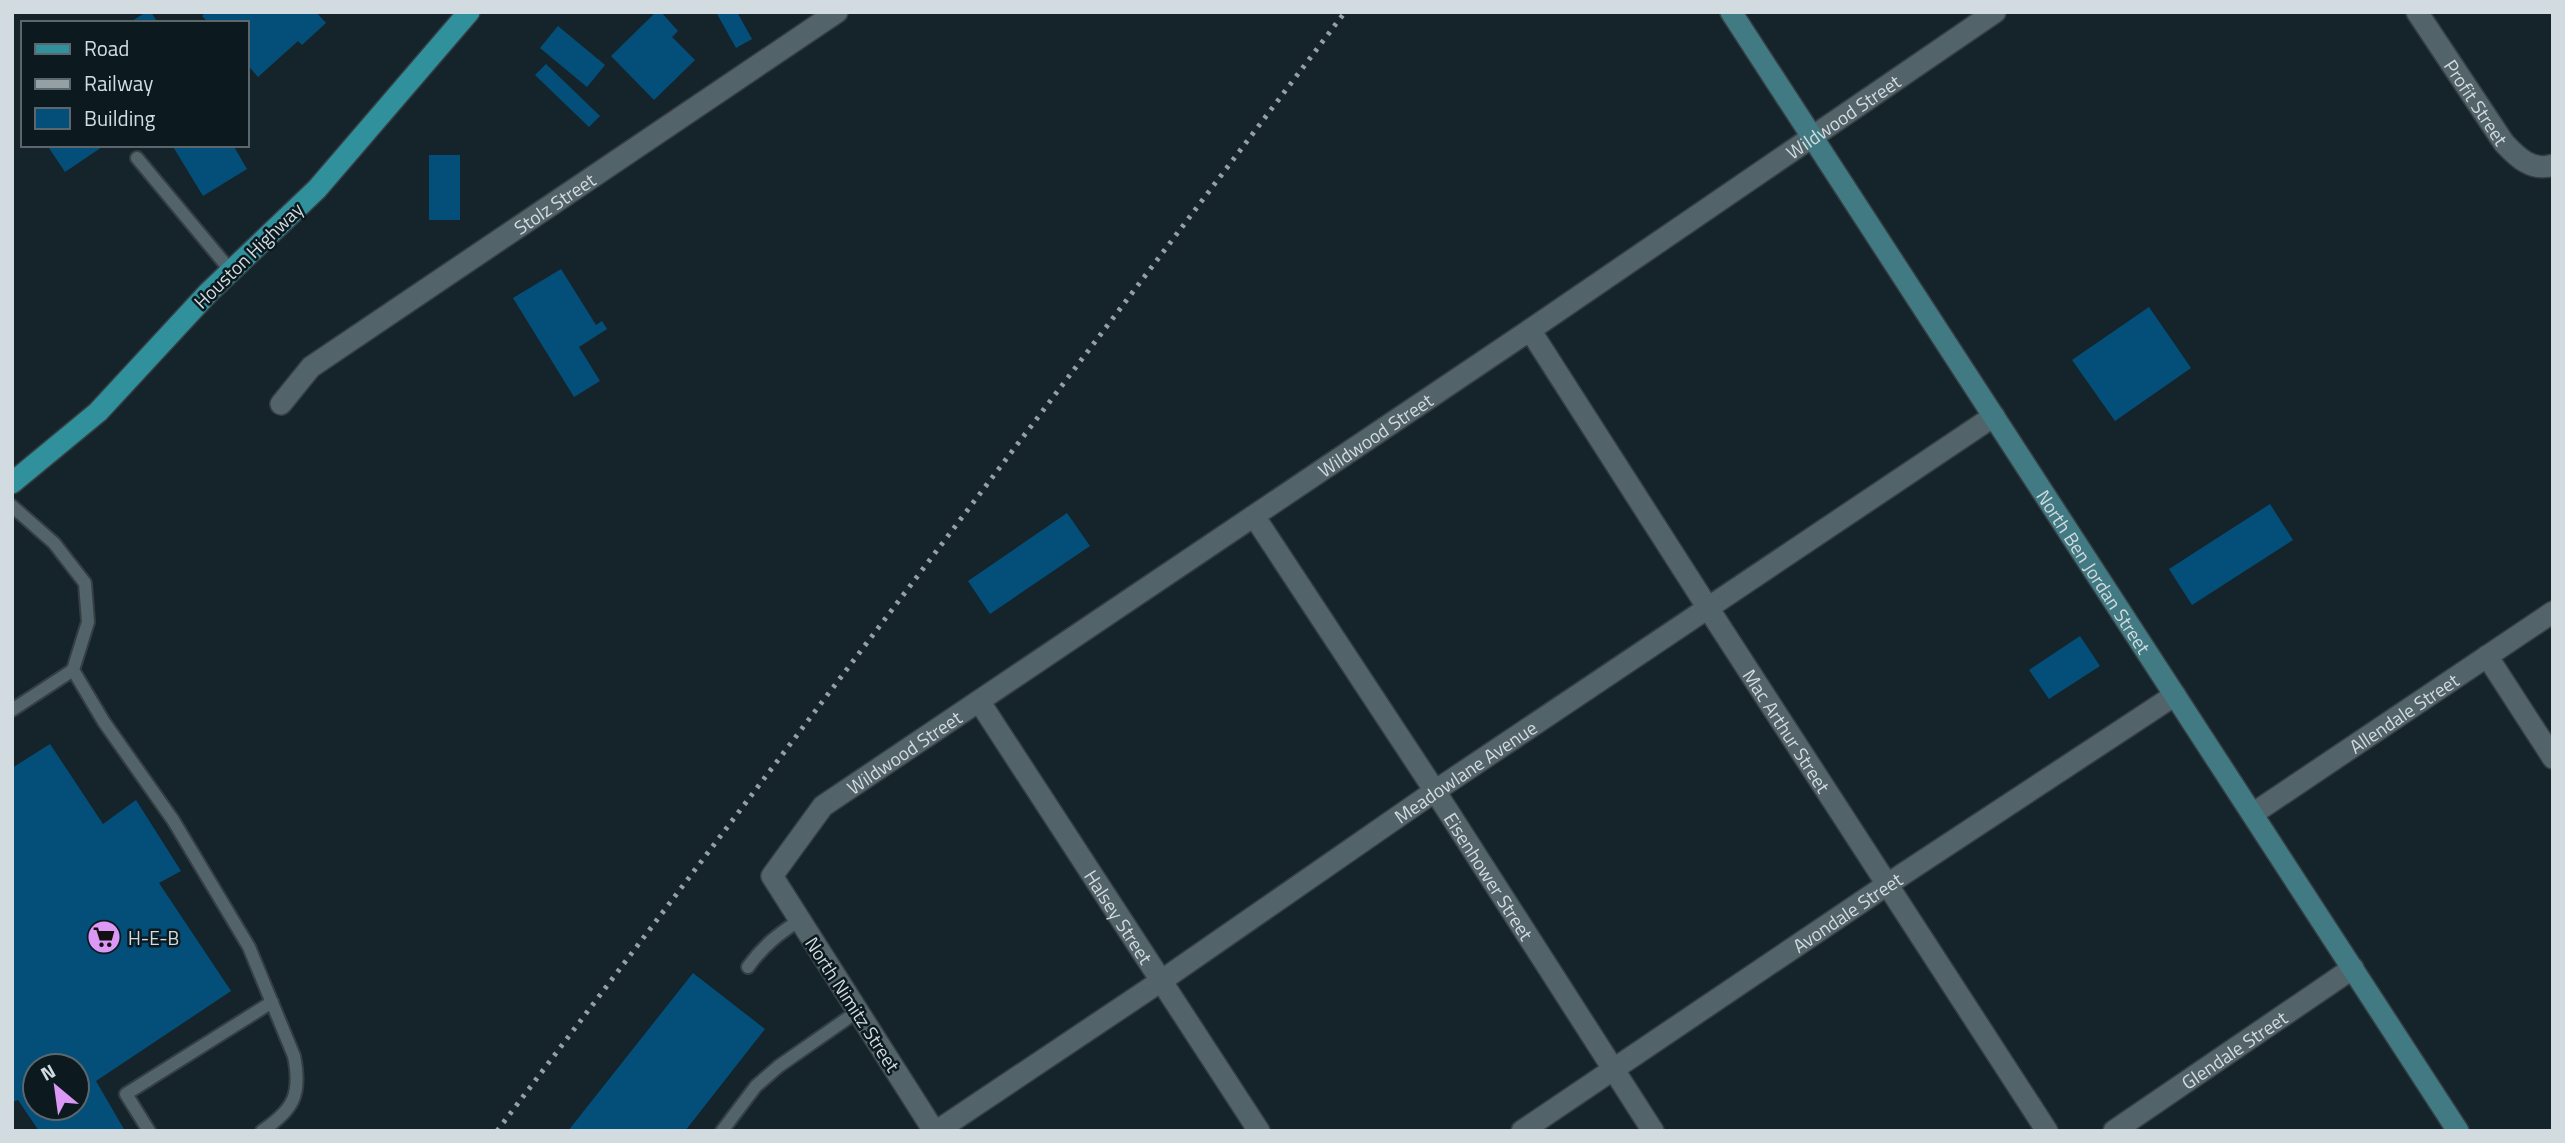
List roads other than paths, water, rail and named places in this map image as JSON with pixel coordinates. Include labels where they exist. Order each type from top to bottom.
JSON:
[{"type":"main road","name":"Houston Highway","points":[[12,484],[97,412],[209,292],[317,188],[469,12]]},
{"type":"street","name":"Stolz Street","points":[[281,404],[311,367],[837,12]]},
{"type":"street","name":"North Ben Jordan Street","points":[[1731,12],[2254,813],[2458,1131]]},
{"type":"street","name":"Wildwood Street","points":[[772,876],[823,806],[1530,330],[1995,12]]},
{"type":"street","name":"Profit Street","points":[[2417,12],[2504,143],[2520,160],[2544,168],[2553,165]]},
{"type":"street","name":"Mac Arthur Street","points":[[1530,330],[1707,608],[2048,1131]]},
{"type":"street","name":"Meadowlane Avenue","points":[[935,1131],[1161,981],[1436,791],[1994,416]]},
{"type":"street","name":"Eisenhower Street","points":[[1254,516],[1436,791],[1653,1131]]},
{"type":"street","name":"Allendale Street","points":[[2254,813],[2553,612]]},
{"type":"street","points":[[2487,656],[2553,758]]},
{"type":"street","name":"Avondale Street","points":[[1522,1131],[1888,884],[2175,695]]},
{"type":"street","name":"Halsey Street","points":[[979,701],[1259,1131]]},
{"type":"street","name":"North Nimitz Street","points":[[772,876],[935,1131]]},
{"type":"street","name":"Glendale Street","points":[[2114,1131],[2353,968]]},
{"type":"lane","points":[[137,158],[231,271]]},
{"type":"lane","points":[[12,506],[54,543],[85,583],[88,622],[74,670],[12,710]]},
{"type":"lane","points":[[74,670],[104,722],[173,820],[249,947],[272,1002],[294,1056],[297,1073],[293,1102],[287,1112],[262,1131]]},
{"type":"lane","points":[[748,967],[760,949],[772,938],[800,920]]},
{"type":"lane","points":[[149,1131],[126,1094],[272,1002]]},
{"type":"lane","points":[[722,1131],[763,1079],[858,1011]]},
{"type":"railway","points":[[497,1131],[1345,12]]},
{"type":"place","name":"H-E-B","points":[[104,937]]}]
